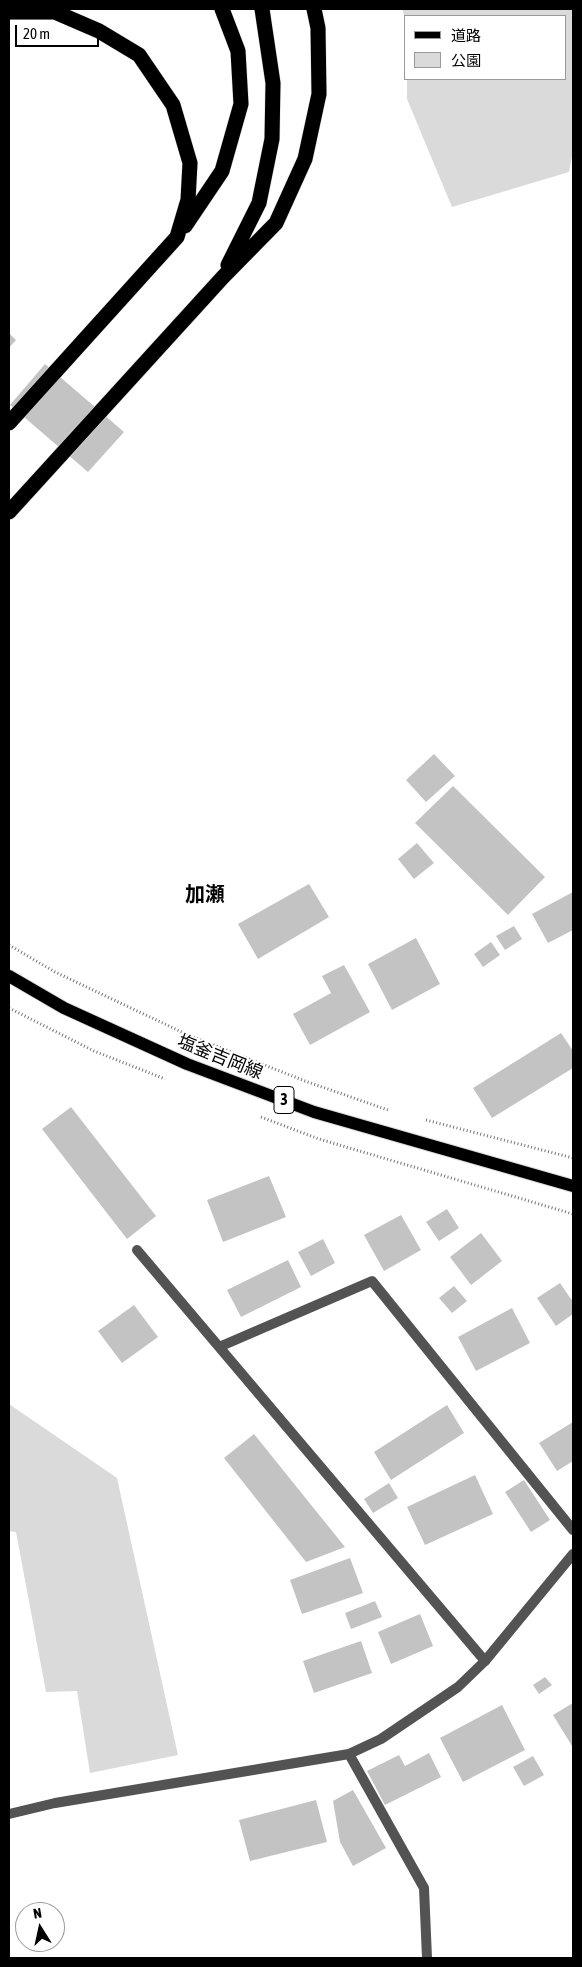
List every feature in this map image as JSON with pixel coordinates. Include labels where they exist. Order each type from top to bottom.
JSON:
[{"type":"highway","points":[[9,423],[177,237],[222,171],[241,104],[238,51],[222,9]]},
{"type":"highway","points":[[223,277],[259,203],[272,139],[273,83],[262,9]]},
{"type":"highway","points":[[9,512],[223,277],[276,223],[304,159],[319,94],[318,28],[314,9]]},
{"type":"highway","points":[[9,12],[55,12],[99,31],[139,55],[173,105],[190,163],[188,200],[177,237]]},
{"type":"main road","name":"塩釜吉岡線","points":[[9,976],[64,1008],[187,1064],[314,1112],[573,1186]]},
{"type":"street","points":[[137,1250],[485,1661]]},
{"type":"street","points":[[219,1347],[372,1282],[573,1530]]},
{"type":"street","points":[[9,1814],[56,1803],[349,1754],[381,1739],[458,1687],[485,1661],[573,1554]]},
{"type":"street","points":[[349,1754],[424,1888],[428,1958]]},
{"type":"path","points":[[9,945],[55,972],[188,1035],[305,1081],[388,1110]]},
{"type":"path","points":[[425,1120],[573,1158]]},
{"type":"green space","points":[[402,9],[573,9],[573,151],[569,172],[452,207],[407,99],[407,80],[567,80],[567,15],[404,15]]},
{"type":"green space","points":[[9,1404],[117,1478],[178,1755],[90,1773],[77,1691],[46,1692],[16,1532],[9,1531]]},
{"type":"building","points":[[9,333],[16,340],[9,348]]},
{"type":"building","points":[[45,364],[124,432],[88,472],[10,405]]},
{"type":"building","points":[[434,754],[455,776],[426,802],[406,780]]},
{"type":"building","points":[[453,786],[545,877],[508,915],[415,823]]},
{"type":"building","points":[[417,843],[434,863],[414,879],[398,859]]},
{"type":"building","points":[[309,884],[329,917],[258,959],[238,924]]},
{"type":"building","points":[[573,892],[573,930],[548,943],[532,914]]},
{"type":"building","points":[[514,926],[522,939],[505,950],[496,936]]},
{"type":"building","points":[[416,938],[440,984],[392,1010],[368,964]]},
{"type":"building","points":[[491,942],[500,955],[483,967],[474,954]]},
{"type":"building","points":[[344,965],[370,1012],[310,1045],[293,1014],[331,993],[322,976]]},
{"type":"building","points":[[561,1033],[573,1051],[573,1068],[492,1118],[473,1088]]},
{"type":"building","points":[[71,1107],[156,1216],[127,1239],[42,1129]]},
{"type":"building","points":[[269,1176],[286,1217],[223,1242],[207,1200]]},
{"type":"building","points":[[447,1209],[459,1228],[439,1241],[426,1222]]},
{"type":"building","points":[[401,1215],[421,1250],[384,1271],[364,1235]]},
{"type":"building","points":[[481,1233],[502,1261],[471,1285],[450,1257]]},
{"type":"building","points":[[323,1239],[335,1263],[311,1276],[298,1252]]},
{"type":"building","points":[[288,1260],[301,1287],[241,1317],[227,1290]]},
{"type":"building","points":[[560,1283],[573,1302],[573,1314],[556,1326],[537,1298]]},
{"type":"building","points":[[454,1286],[467,1301],[452,1313],[439,1298]]},
{"type":"building","points":[[134,1305],[158,1337],[122,1363],[98,1331]]},
{"type":"building","points":[[512,1308],[530,1343],[476,1371],[458,1337]]},
{"type":"building","points":[[447,1405],[464,1433],[391,1480],[374,1452]]},
{"type":"building","points":[[573,1422],[573,1461],[557,1471],[539,1443]]},
{"type":"building","points":[[254,1434],[345,1547],[306,1562],[224,1458]]},
{"type":"building","points":[[475,1475],[493,1514],[425,1545],[407,1507]]},
{"type":"building","points":[[524,1480],[550,1520],[531,1532],[505,1492]]},
{"type":"building","points":[[389,1483],[398,1498],[373,1513],[364,1499]]},
{"type":"building","points":[[350,1558],[363,1593],[302,1614],[290,1580]]},
{"type":"building","points":[[375,1601],[382,1617],[351,1629],[345,1613]]},
{"type":"building","points":[[420,1614],[433,1646],[391,1664],[378,1632]]},
{"type":"building","points":[[361,1641],[372,1673],[314,1693],[303,1661]]},
{"type":"building","points":[[545,1677],[552,1685],[539,1694],[533,1685]]},
{"type":"building","points":[[573,1703],[573,1745],[572,1746],[553,1715]]},
{"type":"building","points":[[502,1705],[525,1750],[463,1782],[440,1738]]},
{"type":"building","points":[[429,1753],[441,1777],[385,1805],[367,1771],[399,1755],[405,1766]]},
{"type":"building","points":[[533,1756],[544,1775],[524,1786],[513,1767]]},
{"type":"building","points":[[353,1790],[386,1848],[353,1866],[340,1842],[333,1801]]},
{"type":"building","points":[[316,1800],[327,1842],[250,1861],[239,1820]]},
{"type":"district","name":"加瀬","points":[[205,895]]}]
